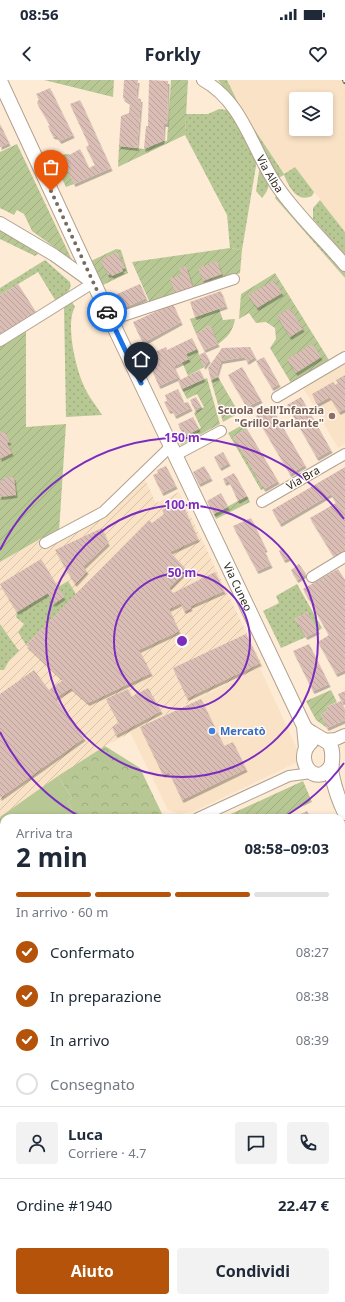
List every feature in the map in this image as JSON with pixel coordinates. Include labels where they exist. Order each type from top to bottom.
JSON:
[{"type":"main road","name":"Via Cuneo","points":[[0,81],[93,282],[305,728],[309,764]]},
{"type":"main road","name":"Via Cuneo","points":[[305,728],[324,743]]},
{"type":"main road","points":[[337,796],[309,764],[312,741],[324,743],[331,766],[337,796],[345,813]]},
{"type":"main road","points":[[309,764],[327,771],[331,766]]},
{"type":"street","name":"Via Alba","points":[[202,80],[220,91],[231,103],[245,124],[277,186],[345,265]]},
{"type":"street","points":[[0,223],[54,255],[93,282],[0,341]]},
{"type":"street","points":[[111,320],[234,279]]},
{"type":"street","points":[[277,397],[345,358]]},
{"type":"street","points":[[45,542],[103,512],[174,451],[221,431]]},
{"type":"street","name":"Via Bra","points":[[262,502],[345,454]]},
{"type":"street","points":[[312,577],[345,557]]},
{"type":"street","points":[[324,743],[336,743],[345,735]]},
{"type":"street","points":[[207,814],[289,776],[309,764]]},
{"type":"shaded area","points":[[218,80],[345,80],[345,232],[295,167],[284,175],[234,99]]},
{"type":"shaded area","name":"Scuola dell'Infanzia \"Grillo Parlante\"","points":[[345,363],[345,444],[338,448],[303,388]]},
{"type":"shaded area","points":[[141,471],[156,503],[179,492],[263,667],[217,688],[105,746],[4,814],[0,814],[0,670],[4,670],[10,659],[19,651],[0,624],[0,562],[40,539],[59,532],[95,514]]},
{"type":"shaded area","points":[[260,668],[299,753],[298,762],[195,811],[180,814],[168,810],[130,732]]},
{"type":"green space","points":[[44,80],[114,80],[113,97]]},
{"type":"green space","points":[[171,80],[188,80],[185,135],[118,167],[119,146],[144,149],[163,141],[167,141]]},
{"type":"green space","points":[[218,80],[227,80],[241,109]]},
{"type":"green space","points":[[219,109],[228,110],[236,120],[257,160],[242,250],[230,248],[227,215],[185,135],[186,114],[208,114]]},
{"type":"green space","points":[[241,109],[284,174],[295,167],[314,192],[312,196],[307,198],[298,196],[291,189],[284,175],[278,178]]},
{"type":"green space","points":[[17,144],[72,260],[32,231],[24,214],[17,210],[14,215],[0,208],[0,152]]},
{"type":"green space","points":[[69,154],[70,156],[62,159],[74,184],[66,187],[51,156]]},
{"type":"green space","points":[[260,165],[268,182],[268,189],[262,198],[256,191]]},
{"type":"green space","points":[[277,194],[345,272],[345,278],[275,198]]},
{"type":"green space","points":[[320,200],[345,232],[345,255],[313,219],[313,208]]},
{"type":"green space","points":[[0,229],[38,254],[35,256],[0,239]]},
{"type":"green space","points":[[230,248],[242,250],[240,273],[150,303],[132,262]]},
{"type":"green space","points":[[116,249],[121,250],[128,273],[103,285],[91,261]]},
{"type":"green space","points":[[45,260],[70,282],[71,285],[67,293],[55,300],[38,272],[0,295],[0,288]]},
{"type":"green space","points":[[275,273],[329,360],[291,383],[270,348],[276,339],[275,328],[266,322],[256,323],[249,313],[239,319],[241,294]]},
{"type":"green space","points":[[72,302],[75,307],[72,315],[71,335],[75,358],[86,390],[102,415],[66,417],[64,307]]},
{"type":"green space","points":[[219,309],[223,320],[235,319],[230,333],[218,344],[210,325],[196,334],[190,319]]},
{"type":"green space","points":[[26,331],[26,427],[66,424],[59,532],[40,539],[0,562],[0,347]]},
{"type":"green space","points":[[197,349],[204,367],[188,376],[182,362],[189,359],[186,354]]},
{"type":"green space","points":[[218,377],[239,413],[223,422],[211,380]]},
{"type":"green space","points":[[207,378],[220,424],[181,445],[178,439],[201,428],[194,413],[204,407],[197,394],[187,399],[182,389]]},
{"type":"green space","points":[[244,424],[247,429],[233,437],[264,489],[261,490],[228,433]]},
{"type":"green space","points":[[247,496],[250,502],[216,519],[214,514]]},
{"type":"green space","points":[[68,581],[76,594],[26,645],[18,632],[24,624],[16,617],[17,612],[48,593],[54,604],[64,597],[58,587]]},
{"type":"green space","points":[[297,584],[322,628],[318,631],[307,612],[295,619],[306,637],[281,648],[263,611],[279,603],[276,596]]},
{"type":"green space","points":[[0,624],[19,651],[10,659],[4,670],[0,670]]},
{"type":"green space","points":[[331,690],[337,702],[326,707],[328,711],[321,714],[327,728],[316,720],[306,701]]},
{"type":"green space","points":[[105,746],[140,768],[162,814],[73,814],[68,801],[72,798],[58,776]]},
{"type":"green space","points":[[58,776],[72,798],[68,801],[73,814],[4,814]]},
{"type":"green space","points":[[303,781],[312,802],[286,814],[231,814]]},
{"type":"building","points":[[124,80],[138,80],[136,98],[141,99],[137,148],[119,146],[121,116],[129,113],[130,103],[123,98]]},
{"type":"building","points":[[149,80],[168,81],[167,124],[164,124],[163,141],[144,149],[146,126],[148,126]]},
{"type":"building","points":[[50,88],[73,135],[60,141],[57,137],[53,136],[48,126],[50,125],[37,103],[39,99],[36,94]]},
{"type":"building","points":[[80,100],[111,168],[74,184],[62,159],[80,149],[89,168],[95,165],[86,147],[89,145],[70,104]]},
{"type":"building","points":[[0,124],[9,143],[0,147]]},
{"type":"building","points":[[117,252],[125,268],[122,269],[123,271],[112,276],[111,274],[108,275],[100,260]]},
{"type":"building","points":[[217,261],[222,274],[203,281],[198,268]]},
{"type":"building","points":[[186,266],[193,288],[175,294],[170,278],[181,275],[179,268]]},
{"type":"building","points":[[274,280],[282,293],[257,308],[248,295]]},
{"type":"building","points":[[18,284],[36,312],[0,334],[0,295]]},
{"type":"building","points":[[140,284],[146,298],[124,308],[117,294]]},
{"type":"building","points":[[221,291],[226,306],[195,317],[190,302]]},
{"type":"building","points":[[173,304],[181,322],[143,343],[133,322]]},
{"type":"building","points":[[290,308],[303,329],[290,337],[277,316]]},
{"type":"building","points":[[210,325],[218,344],[204,350],[196,334]]},
{"type":"building","points":[[192,338],[197,349],[186,354],[189,359],[174,366],[179,377],[159,386],[146,356],[166,347],[167,350]]},
{"type":"building","points":[[312,344],[321,357],[296,373],[287,359]]},
{"type":"building","points":[[250,347],[255,357],[247,362],[245,357],[221,361],[217,374],[218,377],[211,380],[208,368],[222,348]]},
{"type":"building","points":[[205,352],[209,360],[204,367],[199,355]]},
{"type":"building","points":[[264,357],[279,384],[272,388],[256,361]]},
{"type":"building","points":[[242,367],[261,400],[247,407],[228,375]]},
{"type":"building","points":[[200,370],[204,379],[182,389],[178,381]]},
{"type":"building","points":[[345,375],[345,409],[339,412],[330,397],[317,404],[312,394],[333,382],[335,385],[338,383],[336,380]]},
{"type":"building","points":[[178,389],[184,403],[188,402],[191,408],[175,416],[172,410],[169,411],[164,402],[167,401],[165,395]]},
{"type":"building","points":[[196,397],[201,406],[195,410],[190,400]]},
{"type":"building","points":[[301,397],[331,450],[317,458],[287,405]]},
{"type":"building","points":[[271,407],[305,465],[290,474],[256,416]]},
{"type":"building","points":[[193,417],[199,429],[186,435],[184,429],[181,430],[178,424]]},
{"type":"building","points":[[247,429],[278,481],[264,489],[233,437]]},
{"type":"building","points":[[4,431],[10,442],[7,443],[12,453],[0,459],[0,433]]},
{"type":"building","points":[[223,452],[229,463],[220,468],[214,457]]},
{"type":"building","points":[[166,466],[176,486],[162,493],[153,475],[158,473],[157,470]]},
{"type":"building","points":[[204,466],[211,478],[199,484],[193,472]]},
{"type":"building","points":[[345,467],[345,550],[334,557],[310,518],[336,503],[331,494],[280,524],[272,510]]},
{"type":"building","points":[[234,473],[247,496],[238,501],[229,481],[225,483],[223,479]]},
{"type":"building","points":[[14,477],[16,495],[0,497],[0,481],[3,481],[3,478]]},
{"type":"building","points":[[221,493],[228,507],[214,514],[207,501]]},
{"type":"building","points":[[181,502],[198,539],[170,552],[187,570],[169,588],[173,593],[215,572],[224,591],[190,606],[191,608],[184,611],[181,603],[169,609],[179,631],[139,650],[151,673],[88,703],[71,688],[55,698],[84,738],[0,798],[0,694],[34,670],[49,690],[63,680],[26,645],[149,520],[152,523],[164,514],[162,510]]},
{"type":"building","points":[[251,518],[266,549],[264,550],[271,565],[257,571],[233,526]]},
{"type":"building","points":[[102,528],[108,543],[83,567],[87,571],[75,584],[55,550]]},
{"type":"building","points":[[283,548],[289,558],[284,560],[279,551]]},
{"type":"building","points":[[41,559],[64,597],[54,604],[48,593],[17,612],[0,584]]},
{"type":"building","points":[[299,564],[306,574],[297,580],[291,570]]},
{"type":"building","points":[[338,569],[345,580],[345,670],[336,674],[318,642],[329,635],[303,589]]},
{"type":"building","points":[[307,612],[318,631],[306,637],[295,619]]},
{"type":"building","points":[[246,634],[260,663],[187,698],[173,668]]},
{"type":"building","points":[[309,644],[329,684],[313,691],[293,651]]},
{"type":"building","points":[[148,688],[161,711],[116,735],[112,727],[119,723],[106,699],[128,689],[131,697]]},
{"type":"building","points":[[345,691],[345,701],[342,702],[338,694]]},
{"type":"building","points":[[201,699],[224,746],[233,742],[246,769],[182,800],[169,772],[163,775],[140,727]]},
{"type":"building","points":[[341,701],[345,710],[345,720],[327,728],[321,714],[328,711],[326,707]]},
{"type":"building","points":[[307,811],[309,814],[301,814]]},
{"type":"way so far","points":[[51,191],[107,312]]},
{"type":"place","name":"Scuola dell'Infanzia \"Grillo Parlante\"","points":[[332,416]]},
{"type":"place","name":"Mercatò","points":[[212,731]]},
{"type":"route","points":[[107,312],[141,383]]}]
